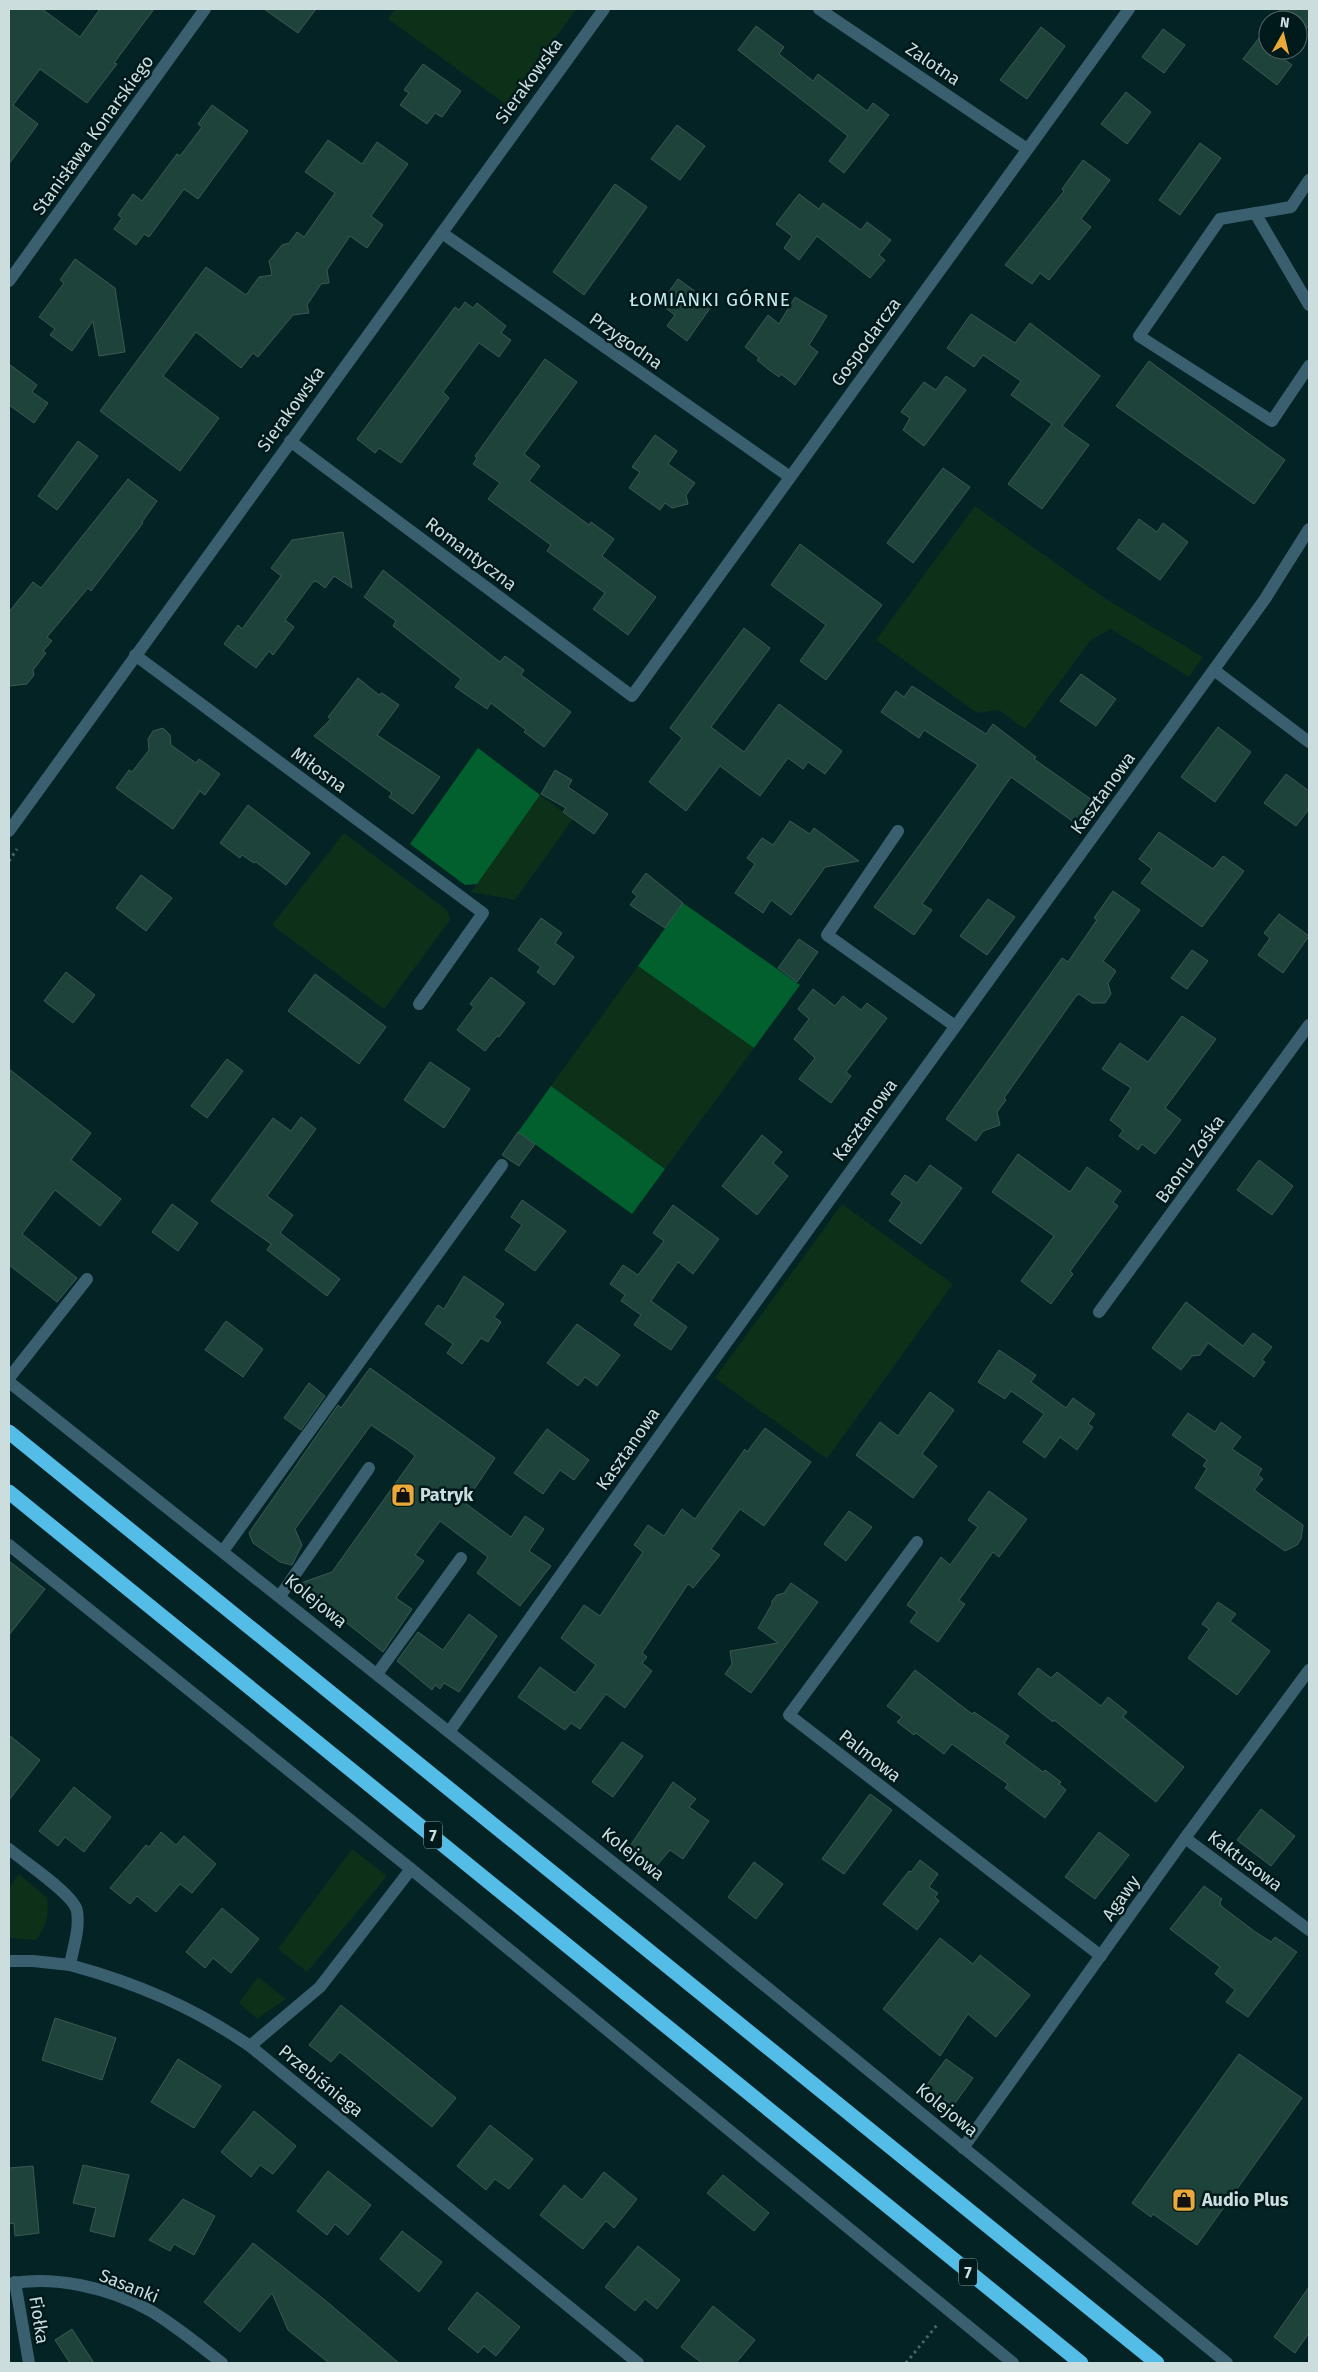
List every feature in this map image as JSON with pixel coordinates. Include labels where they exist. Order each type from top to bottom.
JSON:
[{"type":"highway","points":[[9,1432],[1157,2363]]},
{"type":"highway","name":"7","points":[[9,1492],[1081,2363]]},
{"type":"street","name":"Stanisława Konarskiego","points":[[9,281],[205,9]]},
{"type":"street","name":"Sierakowska","points":[[9,831],[290,440],[604,9]]},
{"type":"street","name":"Zalotna","points":[[819,9],[1027,149]]},
{"type":"street","name":"Gospodarcza","points":[[632,696],[1129,9]]},
{"type":"street","points":[[1309,180],[1292,207],[1220,219],[1139,336],[1272,421],[1309,366]]},
{"type":"street","points":[[1255,213],[1309,305]]},
{"type":"street","name":"Przygodna","points":[[442,233],[790,477]]},
{"type":"street","name":"Romantyczna","points":[[290,440],[632,696]]},
{"type":"street","name":"Kasztanowa","points":[[449,1732],[689,1394],[1214,670],[1287,567],[1309,529]]},
{"type":"street","name":"Miłosna","points":[[135,655],[483,913],[419,1004]]},
{"type":"street","points":[[1214,670],[1309,742]]},
{"type":"street","points":[[898,831],[827,935],[955,1026]]},
{"type":"street","name":"Baonu Zośka","points":[[1099,1312],[1309,1025]]},
{"type":"street","points":[[223,1551],[502,1165]]},
{"type":"street","points":[[9,1378],[87,1279]]},
{"type":"street","name":"Kolejowa","points":[[9,1382],[655,1896],[1227,2363]]},
{"type":"street","points":[[280,1596],[369,1468]]},
{"type":"street","name":"Palmowa","points":[[917,1542],[789,1715],[1102,1956]]},
{"type":"street","points":[[9,1545],[411,1869],[1013,2363]]},
{"type":"street","points":[[376,1674],[461,1558]]},
{"type":"street","name":"Agawy","points":[[963,2148],[1185,1838],[1309,1670]]},
{"type":"street","name":"Kaktusowa","points":[[1185,1838],[1309,1930]]},
{"type":"street","points":[[9,1849],[68,1897],[77,1909],[78,1922],[70,1965]]},
{"type":"street","points":[[250,2046],[320,1987],[411,1869]]},
{"type":"street","name":"Przebiśniega","points":[[9,1961],[33,1961],[70,1965],[120,1979],[174,2002],[221,2026],[250,2046],[638,2363]]},
{"type":"street","name":"Sasanki","points":[[12,2283],[46,2281],[85,2286],[114,2295],[149,2310],[186,2334],[222,2363]]},
{"type":"street","name":"Fiołka","points":[[12,2283],[29,2363]]},
{"type":"path","points":[[906,2363],[949,2310]]},
{"type":"green space","points":[[395,9],[576,9],[508,106],[388,19]]},
{"type":"green space","points":[[975,506],[1106,599],[1203,657],[1189,677],[1111,629],[1091,640],[1025,729],[999,710],[977,713],[876,640]]},
{"type":"green space","points":[[478,748],[540,795],[477,884],[465,885],[410,844]]},
{"type":"green space","points":[[540,795],[573,819],[515,900],[471,892]]},
{"type":"green space","points":[[344,833],[447,910],[450,920],[384,1009],[272,925]]},
{"type":"green space","points":[[683,903],[800,985],[754,1048],[638,966]]},
{"type":"green space","points":[[638,966],[754,1048],[665,1169],[551,1086]]},
{"type":"green space","points":[[551,1086],[665,1169],[632,1214],[518,1132]]},
{"type":"green space","points":[[842,1204],[953,1284],[827,1459],[715,1378]]},
{"type":"green space","points":[[352,1849],[387,1876],[307,1972],[278,1949]]},
{"type":"green space","points":[[19,1874],[47,1898],[48,1910],[46,1920],[43,1930],[36,1940],[9,1938],[9,1887]]},
{"type":"green space","points":[[258,1977],[286,1999],[257,2019],[239,2003]]},
{"type":"building","points":[[9,9],[42,9],[80,37],[100,9],[154,9],[114,63],[117,64],[87,103],[40,69],[13,105],[38,124],[9,164]]},
{"type":"building","points":[[264,9],[316,9],[298,33]]},
{"type":"building","points":[[1309,9],[1309,25],[1308,26],[1308,10],[1280,10]]},
{"type":"building","points":[[756,26],[784,47],[779,54],[813,81],[818,74],[867,111],[873,103],[889,115],[844,173],[829,161],[848,136],[738,50]]},
{"type":"building","points":[[1041,27],[1065,46],[1027,99],[1000,80]]},
{"type":"building","points":[[1163,29],[1185,45],[1164,73],[1142,57]]},
{"type":"building","points":[[1258,39],[1258,60],[1285,60],[1292,65],[1277,85],[1243,59]]},
{"type":"building","points":[[423,64],[461,91],[442,117],[435,113],[427,124],[400,105],[409,93],[404,90]]},
{"type":"building","points":[[1126,92],[1151,112],[1127,144],[1101,124]]},
{"type":"building","points":[[212,105],[248,131],[198,199],[184,189],[149,237],[144,234],[136,245],[114,229],[122,218],[118,215],[133,194],[142,201],[177,154],[180,156],[202,127],[198,124]]},
{"type":"building","points":[[677,125],[705,146],[680,180],[651,159]]},
{"type":"building","points":[[328,140],[362,164],[377,142],[408,164],[371,216],[383,225],[367,248],[350,236],[327,270],[329,283],[321,284],[307,305],[309,313],[293,315],[258,357],[253,353],[241,368],[196,332],[163,376],[219,418],[180,471],[100,411],[206,267],[246,295],[259,277],[272,275],[269,261],[282,245],[289,243],[297,232],[304,237],[335,193],[305,172]]},
{"type":"building","points":[[1200,143],[1221,158],[1180,215],[1159,200]]},
{"type":"building","points":[[1083,160],[1110,180],[1081,219],[1091,227],[1049,280],[1040,273],[1032,284],[1005,265],[1064,191],[1062,189]]},
{"type":"building","points":[[615,184],[647,207],[584,295],[553,272]]},
{"type":"building","points":[[799,194],[819,209],[823,203],[861,230],[867,222],[891,240],[879,255],[885,260],[870,278],[817,236],[799,260],[784,248],[792,236],[776,224]]},
{"type":"building","points":[[75,259],[115,288],[125,352],[99,356],[93,321],[72,351],[50,335],[55,329],[39,317],[64,283],[60,280]]},
{"type":"building","points":[[678,279],[713,304],[687,341],[667,326],[675,315],[660,304]]},
{"type":"building","points":[[795,297],[827,316],[809,345],[818,352],[795,385],[781,374],[779,377],[768,369],[757,360],[759,358],[745,347],[768,315],[779,324]]},
{"type":"building","points":[[465,302],[473,308],[477,303],[506,326],[501,333],[511,340],[499,357],[479,343],[443,392],[449,398],[401,463],[379,448],[375,453],[357,439],[455,307],[459,310]]},
{"type":"building","points":[[971,314],[1015,343],[1030,323],[1100,376],[1062,426],[1089,445],[1042,509],[1008,484],[1052,424],[1011,395],[1021,381],[983,355],[974,367],[947,348]]},
{"type":"building","points":[[545,359],[577,382],[524,454],[540,466],[529,481],[589,525],[591,522],[614,539],[602,556],[656,597],[628,635],[593,609],[605,593],[547,551],[551,545],[488,499],[500,483],[473,464],[477,458],[475,456]]},
{"type":"building","points":[[1149,361],[1285,460],[1254,504],[1116,406]]},
{"type":"building","points":[[9,364],[37,385],[32,392],[48,403],[34,423],[9,405]]},
{"type":"building","points":[[946,376],[966,390],[924,446],[903,430],[910,418],[901,412],[924,382],[936,390]]},
{"type":"building","points":[[655,435],[677,451],[668,464],[695,483],[686,495],[688,504],[672,508],[665,503],[660,510],[629,488],[640,472],[632,467]]},
{"type":"building","points":[[78,441],[98,456],[57,510],[38,496]]},
{"type":"building","points":[[943,468],[970,487],[913,563],[887,543]]},
{"type":"building","points":[[128,479],[157,501],[143,523],[91,591],[88,588],[47,637],[52,641],[43,651],[46,653],[33,670],[34,675],[27,684],[9,686],[9,612],[33,582],[41,588]]},
{"type":"building","points":[[1139,519],[1157,532],[1163,523],[1188,542],[1160,580],[1117,549]]},
{"type":"building","points":[[343,532],[352,588],[334,576],[325,588],[316,581],[313,582],[285,620],[294,627],[273,655],[269,651],[256,668],[224,644],[238,625],[242,629],[281,576],[271,568],[292,540]]},
{"type":"building","points":[[800,544],[882,605],[826,680],[800,661],[826,625],[771,585]]},
{"type":"building","points":[[383,570],[500,662],[505,656],[524,670],[521,675],[571,712],[544,747],[524,732],[526,730],[491,703],[487,709],[455,687],[461,679],[393,626],[396,621],[364,597]]},
{"type":"building","points":[[744,628],[770,648],[711,727],[744,752],[779,704],[842,751],[825,774],[808,762],[803,769],[788,758],[760,796],[720,766],[686,811],[649,782],[682,738],[670,728]]},
{"type":"building","points":[[1081,674],[1116,699],[1096,726],[1060,701]]},
{"type":"building","points":[[358,678],[379,695],[382,693],[399,705],[377,735],[440,777],[413,814],[389,797],[392,793],[314,736],[331,719],[328,717]]},
{"type":"building","points":[[912,686],[986,734],[993,724],[1036,757],[1034,759],[1099,805],[1082,828],[1011,777],[922,904],[932,910],[914,935],[874,907],[978,765],[924,730],[919,738],[881,712],[896,691],[904,697]]},
{"type":"building","points":[[1218,727],[1251,752],[1215,802],[1181,777]]},
{"type":"building","points":[[163,728],[170,735],[171,745],[196,763],[199,759],[220,774],[205,795],[200,791],[173,829],[116,788],[129,770],[132,772],[149,750],[148,739],[153,731]]},
{"type":"building","points":[[555,770],[572,780],[568,787],[608,814],[594,834],[563,812],[566,808],[541,794]]},
{"type":"building","points":[[1286,774],[1309,791],[1309,809],[1296,826],[1264,803]]},
{"type":"building","points":[[248,805],[310,853],[286,885],[256,862],[254,863],[242,855],[240,858],[220,843]]},
{"type":"building","points":[[790,821],[810,834],[814,828],[859,861],[825,867],[791,915],[771,900],[763,913],[735,893],[755,864],[747,858],[762,838],[773,845]]},
{"type":"building","points":[[1159,832],[1213,869],[1223,856],[1244,871],[1202,927],[1141,883],[1152,869],[1139,859]]},
{"type":"building","points":[[646,873],[683,903],[665,928],[630,905],[637,896],[632,892]]},
{"type":"building","points":[[141,875],[172,898],[146,931],[116,908]]},
{"type":"building","points":[[1113,891],[1140,910],[1103,961],[1116,971],[1108,983],[1111,994],[1105,1003],[1092,1003],[1079,994],[1076,996],[1004,1098],[1006,1100],[997,1112],[1000,1125],[983,1131],[976,1141],[946,1119],[1062,958],[1068,962],[1097,920],[1094,918]]},
{"type":"building","points":[[988,899],[1015,917],[987,955],[960,936]]},
{"type":"building","points":[[1279,914],[1309,936],[1283,973],[1258,955],[1270,938],[1264,933]]},
{"type":"building","points":[[541,918],[562,933],[555,943],[574,957],[554,985],[537,972],[541,967],[518,950]]},
{"type":"building","points":[[799,939],[818,952],[797,982],[778,968]]},
{"type":"building","points":[[1192,950],[1208,961],[1187,989],[1171,978]]},
{"type":"building","points":[[66,972],[95,995],[73,1023],[44,1001]]},
{"type":"building","points":[[315,974],[386,1027],[359,1064],[288,1011]]},
{"type":"building","points":[[491,977],[525,1003],[499,1037],[497,1036],[485,1051],[457,1030],[474,1007],[470,1004]]},
{"type":"building","points":[[813,989],[835,1006],[843,996],[861,1010],[867,1003],[887,1018],[846,1072],[851,1076],[831,1103],[799,1079],[815,1058],[794,1039],[809,1019],[798,1009]]},
{"type":"building","points":[[1182,1016],[1216,1039],[1165,1108],[1181,1120],[1155,1154],[1142,1144],[1138,1150],[1119,1136],[1123,1130],[1110,1120],[1131,1088],[1102,1069],[1120,1043],[1148,1062]]},
{"type":"building","points":[[227,1059],[243,1071],[207,1118],[191,1106]]},
{"type":"building","points":[[430,1062],[470,1089],[444,1128],[404,1100]]},
{"type":"building","points":[[9,1069],[91,1133],[71,1160],[121,1199],[100,1226],[55,1190],[22,1234],[77,1278],[57,1302],[9,1265]]},
{"type":"building","points":[[301,1117],[316,1129],[267,1196],[293,1215],[280,1233],[340,1279],[327,1296],[267,1250],[271,1244],[211,1201],[273,1118],[291,1131]]},
{"type":"building","points":[[518,1132],[535,1144],[519,1166],[502,1155]]},
{"type":"building","points":[[762,1135],[782,1152],[773,1163],[788,1176],[757,1215],[722,1186]]},
{"type":"building","points":[[1018,1154],[1070,1192],[1087,1167],[1121,1191],[1113,1202],[1118,1206],[1070,1271],[1073,1274],[1051,1304],[1021,1281],[1054,1236],[992,1192]]},
{"type":"building","points":[[1259,1160],[1293,1186],[1272,1215],[1237,1190]]},
{"type":"building","points":[[930,1165],[962,1188],[921,1244],[889,1221],[902,1202],[891,1194],[905,1175],[917,1183]]},
{"type":"building","points":[[522,1200],[566,1231],[535,1271],[505,1250],[522,1225],[511,1217]]},
{"type":"building","points":[[172,1204],[198,1223],[178,1251],[152,1232]]},
{"type":"building","points":[[673,1205],[719,1239],[693,1274],[678,1262],[651,1301],[687,1327],[671,1350],[634,1325],[641,1315],[621,1301],[625,1295],[610,1284],[623,1265],[638,1275],[664,1241],[653,1233]]},
{"type":"building","points":[[464,1276],[504,1304],[494,1317],[501,1322],[488,1342],[481,1338],[462,1364],[447,1353],[453,1344],[425,1324],[438,1305],[444,1309]]},
{"type":"building","points":[[1186,1302],[1243,1346],[1253,1333],[1272,1347],[1262,1360],[1265,1362],[1254,1377],[1208,1343],[1200,1355],[1192,1356],[1181,1370],[1152,1348]]},
{"type":"building","points":[[226,1321],[263,1349],[243,1377],[205,1350]]},
{"type":"building","points":[[577,1324],[620,1355],[597,1386],[585,1377],[578,1386],[547,1363]]},
{"type":"building","points":[[999,1350],[1036,1375],[1031,1382],[1066,1408],[1073,1398],[1095,1414],[1088,1424],[1093,1427],[1077,1450],[1060,1437],[1045,1458],[1023,1442],[1044,1414],[1011,1391],[1005,1399],[978,1382]]},
{"type":"building","points":[[370,1368],[495,1458],[465,1503],[511,1537],[525,1516],[544,1529],[529,1551],[551,1566],[520,1606],[477,1573],[488,1557],[440,1521],[415,1555],[424,1561],[396,1598],[412,1609],[383,1652],[298,1584],[332,1572],[415,1456],[371,1425],[295,1529],[302,1545],[292,1565],[280,1562],[253,1543],[249,1533],[338,1405],[341,1408]]},
{"type":"building","points":[[309,1383],[325,1396],[301,1430],[284,1418]]},
{"type":"building","points":[[930,1392],[954,1410],[922,1454],[937,1466],[913,1498],[856,1455],[880,1422],[898,1436]]},
{"type":"building","points":[[1188,1413],[1215,1432],[1221,1422],[1241,1437],[1232,1449],[1262,1469],[1258,1475],[1263,1479],[1254,1490],[1303,1525],[1301,1539],[1297,1545],[1285,1551],[1195,1488],[1207,1468],[1203,1466],[1207,1460],[1172,1435]]},
{"type":"building","points":[[765,1428],[811,1462],[764,1526],[740,1509],[711,1549],[720,1555],[693,1588],[688,1584],[642,1653],[647,1657],[642,1663],[652,1671],[625,1708],[606,1694],[580,1729],[571,1723],[565,1730],[518,1697],[540,1667],[575,1693],[596,1665],[561,1638],[584,1605],[600,1616],[643,1552],[634,1545],[648,1525],[664,1536],[682,1509],[695,1519],[745,1449],[747,1452]]},
{"type":"building","points":[[547,1429],[589,1460],[574,1480],[560,1470],[543,1494],[514,1473]]},
{"type":"building","points":[[989,1491],[1027,1519],[999,1557],[993,1552],[959,1600],[965,1604],[938,1642],[910,1622],[917,1612],[907,1605],[941,1557],[950,1565],[978,1527],[968,1520]]},
{"type":"building","points":[[849,1511],[872,1527],[846,1561],[824,1544]]},
{"type":"building","points":[[9,1561],[45,1589],[9,1635]]},
{"type":"building","points":[[791,1583],[818,1602],[751,1693],[725,1674],[732,1664],[730,1651],[778,1643],[758,1628],[772,1601],[777,1595],[784,1593]]},
{"type":"building","points":[[1218,1602],[1236,1614],[1230,1621],[1270,1651],[1237,1695],[1188,1658],[1209,1629],[1202,1624]]},
{"type":"building","points":[[469,1614],[497,1636],[459,1692],[444,1683],[440,1689],[435,1685],[432,1690],[397,1661],[418,1632],[443,1650]]},
{"type":"building","points":[[1038,1668],[1051,1678],[1057,1672],[1101,1706],[1108,1697],[1127,1712],[1123,1717],[1184,1767],[1156,1802],[1054,1720],[1053,1722],[1018,1694]]},
{"type":"building","points":[[915,1670],[972,1714],[974,1712],[1009,1736],[1004,1743],[1043,1772],[1045,1770],[1061,1782],[1059,1784],[1066,1790],[1045,1818],[1005,1788],[1008,1784],[952,1744],[944,1754],[916,1733],[914,1735],[897,1722],[902,1717],[887,1706]]},
{"type":"building","points":[[9,1735],[40,1760],[9,1800]]},
{"type":"building","points":[[622,1742],[643,1756],[613,1797],[592,1782]]},
{"type":"building","points":[[673,1782],[696,1799],[689,1807],[709,1821],[683,1859],[670,1850],[653,1870],[628,1849]]},
{"type":"building","points":[[74,1787],[111,1817],[84,1852],[65,1837],[58,1846],[39,1831]]},
{"type":"building","points":[[870,1794],[892,1810],[844,1874],[822,1859]]},
{"type":"building","points":[[1261,1809],[1295,1836],[1271,1866],[1237,1840]]},
{"type":"building","points":[[161,1832],[176,1845],[184,1836],[216,1864],[192,1893],[180,1884],[156,1912],[137,1896],[130,1904],[110,1888],[146,1845],[149,1847]]},
{"type":"building","points":[[1099,1832],[1129,1855],[1095,1899],[1065,1877]]},
{"type":"building","points":[[920,1860],[938,1874],[929,1887],[938,1893],[935,1897],[939,1901],[917,1930],[883,1904]]},
{"type":"building","points":[[754,1862],[783,1884],[756,1919],[728,1897]]},
{"type":"building","points":[[1204,1886],[1222,1899],[1220,1902],[1221,1906],[1254,1931],[1271,1942],[1275,1937],[1297,1952],[1248,2017],[1226,2002],[1235,1990],[1215,1974],[1220,1967],[1170,1929]]},
{"type":"building","points":[[222,1908],[259,1939],[231,1973],[213,1958],[205,1968],[186,1952]]},
{"type":"building","points":[[940,1938],[973,1964],[980,1955],[1030,1995],[996,2037],[968,2014],[940,2056],[883,2009]]},
{"type":"building","points":[[341,2005],[456,2098],[432,2127],[340,2052],[331,2062],[309,2045]]},
{"type":"building","points":[[55,2018],[116,2038],[102,2080],[42,2060]]},
{"type":"building","points":[[1239,2054],[1302,2098],[1197,2245],[1153,2214],[1151,2217],[1132,2203]]},
{"type":"building","points":[[178,2059],[221,2086],[194,2128],[151,2102]]},
{"type":"building","points":[[946,2059],[973,2078],[953,2106],[926,2086]]},
{"type":"building","points":[[254,2111],[296,2146],[273,2174],[260,2165],[251,2177],[221,2152]]},
{"type":"building","points":[[490,2125],[533,2159],[509,2189],[495,2179],[486,2190],[457,2166]]},
{"type":"building","points":[[83,2165],[129,2175],[114,2237],[90,2231],[96,2208],[73,2203]]},
{"type":"building","points":[[33,2166],[39,2233],[15,2236],[14,2223],[9,2224],[9,2168]]},
{"type":"building","points":[[328,2171],[371,2205],[348,2235],[335,2224],[327,2235],[297,2211]]},
{"type":"building","points":[[604,2172],[637,2199],[614,2228],[606,2221],[583,2249],[540,2215],[564,2185],[582,2200]]},
{"type":"building","points":[[723,2175],[769,2213],[754,2231],[707,2193]]},
{"type":"building","points":[[183,2199],[215,2216],[194,2255],[174,2244],[170,2251],[149,2240]]},
{"type":"building","points":[[402,2231],[442,2262],[419,2292],[380,2259]]},
{"type":"building","points":[[253,2243],[326,2301],[399,2363],[329,2363],[288,2330],[272,2293],[240,2332],[204,2302]]},
{"type":"building","points":[[638,2246],[680,2280],[657,2309],[645,2299],[635,2311],[605,2287]]},
{"type":"building","points":[[1309,2287],[1309,2333],[1295,2353],[1274,2337]]},
{"type":"building","points":[[477,2292],[520,2327],[496,2356],[484,2346],[478,2353],[448,2329]]},
{"type":"building","points":[[713,2306],[755,2340],[736,2363],[702,2363],[681,2347]]},
{"type":"building","points":[[72,2329],[94,2363],[70,2363],[55,2340]]},
{"type":"place","name":"Patryk","points":[[403,1495]]},
{"type":"place","name":"Audio Plus","points":[[1184,2200]]},
{"type":"district","name":"ŁOMIANKI GÓRNE","points":[[710,299]]}]
